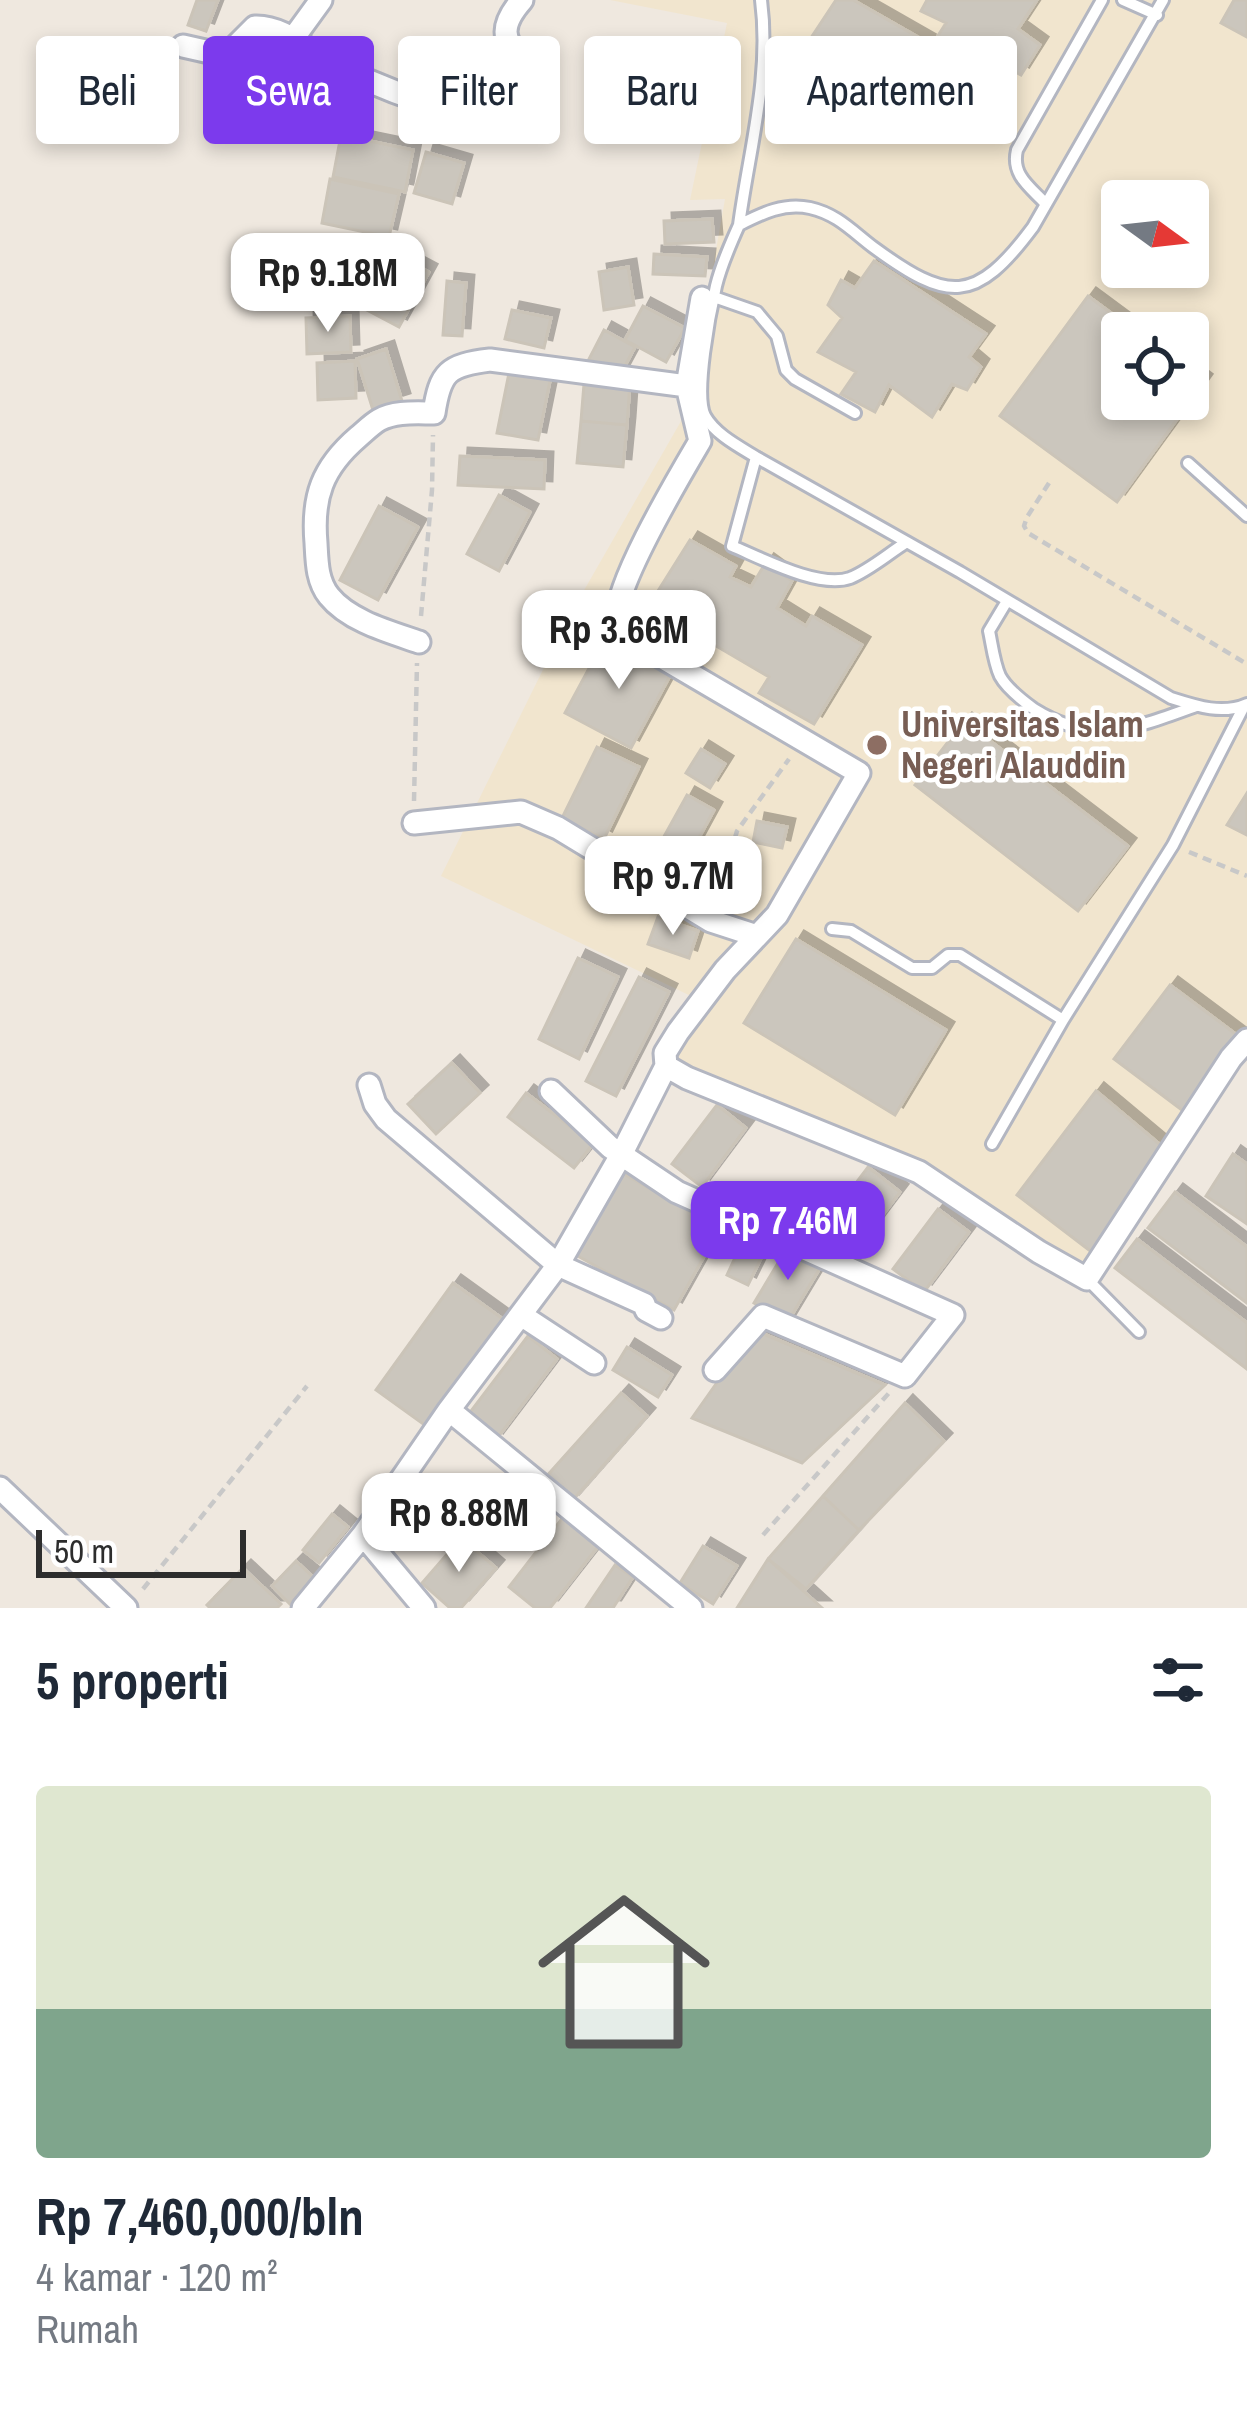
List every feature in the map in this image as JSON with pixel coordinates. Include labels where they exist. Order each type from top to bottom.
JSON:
[{"type":"street","points":[[295,36],[321,0]]},
{"type":"street","points":[[374,85],[479,117],[514,115],[527,100],[527,76],[504,33],[505,22],[522,0]]},
{"type":"street","points":[[246,36],[255,27],[271,26],[286,36]]},
{"type":"street","points":[[183,46],[203,51]]},
{"type":"street","points":[[303,1608],[363,1535],[558,1265],[666,1066],[665,1053],[724,970],[777,915],[859,773],[651,651],[617,624],[614,612],[629,574],[700,441],[687,386],[708,297]]},
{"type":"street","points":[[418,642],[345,610],[329,596],[319,577],[314,514],[321,485],[353,442],[380,419],[434,413],[438,384],[449,370],[471,362],[531,365],[687,386]]},
{"type":"street","points":[[414,823],[520,812],[557,828],[711,922],[757,936]]},
{"type":"street","points":[[666,1066],[920,1172],[1087,1280],[1247,1040]]},
{"type":"street","points":[[369,1085],[386,1119],[558,1265],[644,1304],[661,1318]]},
{"type":"street","points":[[551,1091],[621,1155],[677,1192],[953,1315],[905,1376],[763,1316],[715,1370]]},
{"type":"street","points":[[521,1315],[594,1363]]},
{"type":"street","points":[[449,1410],[691,1608]]},
{"type":"street","points":[[0,1488],[132,1602]]},
{"type":"street","points":[[363,1535],[424,1608]]},
{"type":"lane","points":[[761,0],[764,62],[739,225],[708,297],[702,409],[708,421],[755,457],[1152,687],[1196,706],[1217,710],[1245,706]]},
{"type":"lane","points":[[1045,203],[1020,177],[1017,151],[1102,0]]},
{"type":"lane","points":[[1124,0],[1156,15]]},
{"type":"lane","points":[[739,225],[768,211],[810,208],[844,221],[871,246],[922,280],[964,289],[994,271],[1033,227],[1163,0]]},
{"type":"lane","points":[[708,297],[757,311],[777,336],[786,370],[855,413]]},
{"type":"lane","points":[[755,457],[731,546],[806,575],[839,580],[851,578],[907,542]]},
{"type":"lane","points":[[1187,463],[1247,516]]},
{"type":"lane","points":[[1007,601],[989,631],[1000,678],[1046,716],[1104,732],[1139,727],[1196,706]]},
{"type":"lane","points":[[992,1144],[1173,845],[1245,706]]},
{"type":"lane","points":[[832,929],[851,931],[912,968],[932,968],[948,955],[960,956],[1063,1020]]},
{"type":"lane","points":[[1087,1280],[1139,1332]]},
{"type":"path","points":[[1049,483],[1027,517],[1028,533],[1247,664]]},
{"type":"path","points":[[711,922],[737,831],[802,740]]},
{"type":"path","points":[[1173,845],[1247,876]]},
{"type":"path","points":[[763,1535],[905,1376]]},
{"type":"path","points":[[132,1602],[308,1386]]},
{"type":"shaded area","name":"Universitas Islam Negeri Alauddin","points":[[610,0],[1247,0],[1247,1056],[1093,1288],[908,1179],[653,1071],[693,997],[441,876],[571,613],[688,409],[725,199],[690,200],[702,144],[741,144],[741,36],[724,36],[727,23]]},
{"type":"building","points":[[197,0],[218,0],[206,31],[188,25]]},
{"type":"building","points":[[836,0],[853,0],[916,36],[812,36]]},
{"type":"building","points":[[927,0],[1037,0],[1018,29],[1040,45],[1021,75],[1017,73],[1017,36],[938,36],[946,23],[921,11]]},
{"type":"building","points":[[1234,0],[1247,0],[1247,37],[1221,23]]},
{"type":"building","points":[[374,142],[413,150],[405,192],[333,177],[339,144]]},
{"type":"building","points":[[426,152],[464,163],[452,204],[414,193]]},
{"type":"building","points":[[330,179],[399,194],[389,237],[322,223]]},
{"type":"building","points":[[712,219],[714,242],[665,244],[664,221]]},
{"type":"building","points":[[391,252],[429,272],[399,327],[361,307]]},
{"type":"building","points":[[654,254],[707,257],[705,276],[653,274]]},
{"type":"building","points":[[874,261],[986,334],[969,357],[981,367],[967,390],[952,384],[932,417],[889,385],[875,412],[841,394],[856,372],[818,352],[842,318],[828,305],[841,280],[855,288]]},
{"type":"building","points":[[628,267],[634,305],[604,310],[599,272]]},
{"type":"building","points":[[447,281],[466,283],[462,336],[443,335]]},
{"type":"building","points":[[1088,296],[1110,312],[1101,312],[1101,420],[1176,420],[1117,502],[1000,416]]},
{"type":"building","points":[[643,306],[685,328],[666,362],[625,340]]},
{"type":"building","points":[[512,310],[551,318],[544,348],[505,339]]},
{"type":"building","points":[[350,316],[351,352],[307,354],[306,318]]},
{"type":"building","points":[[604,330],[635,347],[620,375],[589,359]]},
{"type":"building","points":[[386,349],[402,401],[373,410],[357,359]]},
{"type":"building","points":[[355,361],[356,398],[318,400],[317,363]]},
{"type":"building","points":[[510,368],[551,376],[538,440],[497,433]]},
{"type":"building","points":[[630,383],[627,425],[581,421],[584,384]]},
{"type":"building","points":[[581,421],[627,425],[623,467],[577,463]]},
{"type":"building","points":[[460,456],[545,460],[544,489],[458,485]]},
{"type":"building","points":[[499,495],[530,512],[499,571],[467,554]]},
{"type":"building","points":[[379,506],[418,527],[378,600],[340,580]]},
{"type":"building","points":[[690,540],[736,566],[730,577],[751,587],[766,562],[792,581],[777,608],[806,626],[812,616],[862,645],[814,724],[759,693],[769,677],[706,640],[696,661],[636,626]]},
{"type":"building","points":[[607,635],[673,670],[631,748],[565,713]]},
{"type":"building","points":[[964,721],[1128,846],[1078,911],[915,785]]},
{"type":"building","points":[[597,747],[639,767],[604,839],[562,818]]},
{"type":"building","points":[[701,749],[725,764],[710,788],[686,773]]},
{"type":"building","points":[[1247,793],[1247,835],[1227,825]]},
{"type":"building","points":[[687,795],[714,810],[683,867],[656,851]]},
{"type":"building","points":[[757,821],[787,827],[782,848],[753,842]]},
{"type":"building","points":[[658,917],[698,931],[689,958],[648,944]]},
{"type":"building","points":[[796,939],[946,1030],[895,1115],[744,1023]]},
{"type":"building","points":[[578,958],[618,977],[579,1059],[539,1039]]},
{"type":"building","points":[[639,977],[669,992],[616,1096],[586,1081]]},
{"type":"building","points":[[1170,985],[1237,1035],[1186,1113],[1114,1059]]},
{"type":"building","points":[[452,1063],[480,1093],[436,1134],[408,1104]]},
{"type":"building","points":[[1096,1091],[1163,1147],[1093,1253],[1017,1195]]},
{"type":"building","points":[[526,1093],[593,1144],[574,1168],[508,1117]]},
{"type":"building","points":[[717,1105],[746,1128],[702,1187],[672,1164]]},
{"type":"building","points":[[1233,1154],[1247,1164],[1247,1224],[1206,1196]]},
{"type":"building","points":[[868,1167],[900,1192],[863,1241],[831,1216]]},
{"type":"building","points":[[622,1173],[720,1228],[674,1310],[576,1255]]},
{"type":"building","points":[[1175,1192],[1247,1247],[1247,1303],[1148,1228]]},
{"type":"building","points":[[938,1209],[969,1232],[924,1292],[893,1269]]},
{"type":"building","points":[[746,1234],[768,1244],[748,1285],[727,1275]]},
{"type":"building","points":[[1137,1239],[1247,1323],[1247,1369],[1115,1268]]},
{"type":"building","points":[[790,1243],[823,1263],[787,1323],[754,1303]]},
{"type":"building","points":[[453,1283],[503,1319],[426,1426],[376,1390]]},
{"type":"building","points":[[754,1330],[885,1385],[802,1463],[692,1418]]},
{"type":"building","points":[[528,1336],[557,1359],[495,1441],[465,1419]]},
{"type":"building","points":[[627,1347],[672,1375],[658,1397],[613,1370]]},
{"type":"building","points":[[621,1393],[647,1416],[571,1502],[545,1478]]},
{"type":"building","points":[[905,1403],[944,1441],[859,1530],[823,1496]]},
{"type":"building","points":[[823,1496],[859,1530],[806,1589],[768,1559]]},
{"type":"building","points":[[332,1514],[348,1527],[319,1563],[303,1550]]},
{"type":"building","points":[[564,1516],[600,1544],[550,1608],[535,1608],[509,1587]]},
{"type":"building","points":[[461,1538],[496,1568],[461,1608],[450,1608],[422,1583]]},
{"type":"building","points":[[703,1546],[737,1566],[713,1604],[680,1583]]},
{"type":"building","points":[[768,1559],[822,1608],[737,1608]]},
{"type":"building","points":[[296,1561],[314,1578],[290,1604],[272,1586]]},
{"type":"building","points":[[615,1565],[633,1577],[613,1608],[586,1608]]},
{"type":"building","points":[[243,1568],[281,1604],[277,1608],[207,1605]]},
{"type":"place","name":"Universitas Islam Negeri Alauddin","points":[[877,745]]}]
